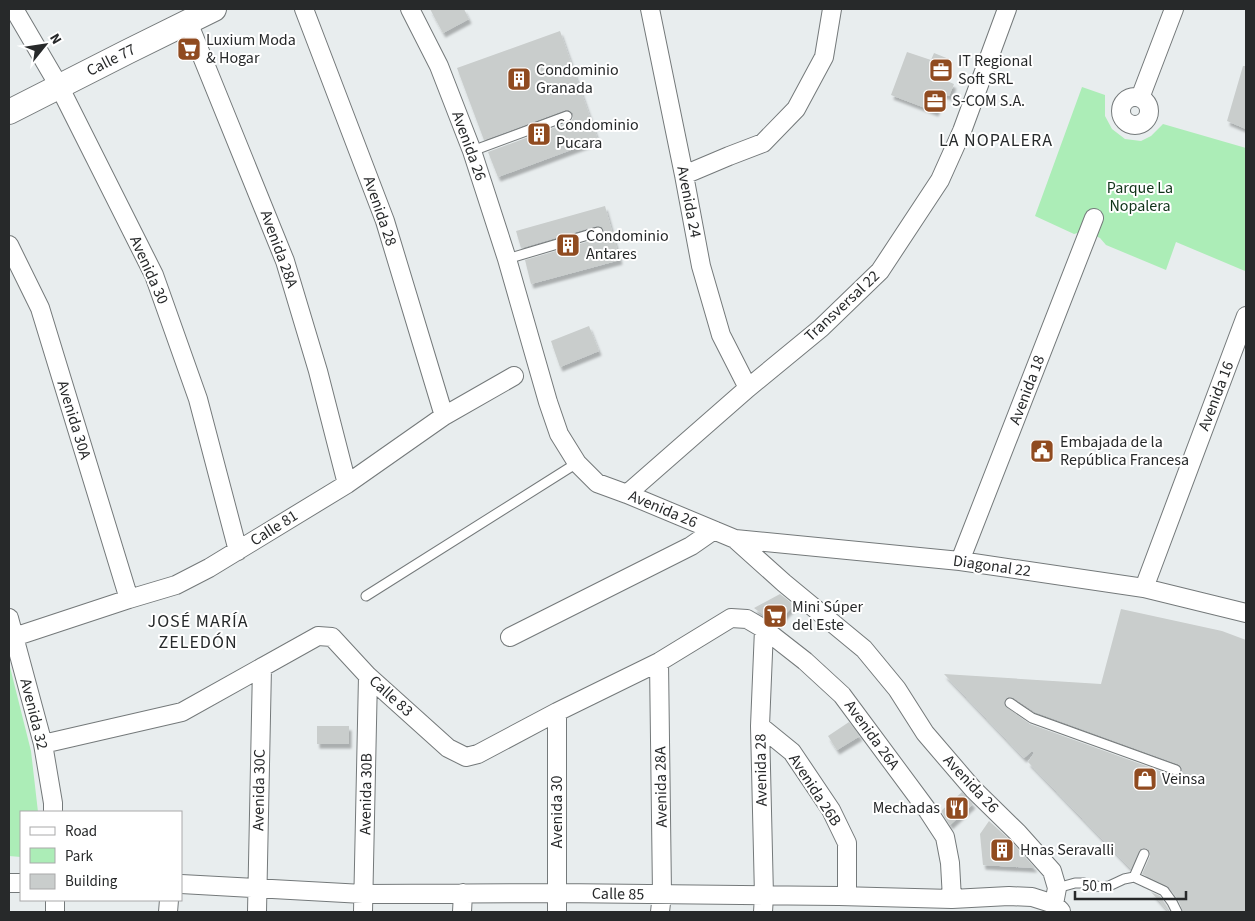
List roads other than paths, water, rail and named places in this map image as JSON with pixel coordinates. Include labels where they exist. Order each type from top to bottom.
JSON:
[{"type":"street","name":"Avenida 30","points":[[14,9],[60,86],[154,275],[198,399],[238,551]]},
{"type":"street","name":"Calle 77","points":[[9,112],[214,9]]},
{"type":"street","name":"Avenida 28","points":[[304,9],[385,221],[444,416]]},
{"type":"street","name":"Avenida 26","points":[[410,9],[439,66],[472,151],[507,259],[548,402],[560,434],[576,463],[597,483],[735,539],[784,583],[864,649],[897,690],[925,733],[973,789],[1018,833],[1052,871],[1058,901]]},
{"type":"street","name":"Avenida 24","points":[[650,9],[701,266],[721,334],[748,388]]},
{"type":"street","points":[[684,174],[763,144],[796,110],[824,57],[832,9]]},
{"type":"street","name":"Transversal 22","points":[[627,494],[748,388],[821,328],[880,271],[940,180],[962,131],[1007,9]]},
{"type":"street","points":[[1140,98],[1174,9]]},
{"type":"street","name":"Avenida 28A","points":[[188,22],[285,261],[318,372],[347,484]]},
{"type":"street","name":"Avenida 18","points":[[960,561],[1094,218]]},
{"type":"street","name":"Avenida 30A","points":[[9,245],[40,308],[129,599]]},
{"type":"street","name":"Avenida 16","points":[[1144,588],[1246,316]]},
{"type":"street","name":"Calle 81","points":[[14,637],[176,585],[209,568],[347,484],[444,416],[514,376]]},
{"type":"street","points":[[510,637],[691,546],[714,530]]},
{"type":"street","name":"Diagonal 22","points":[[735,539],[960,561],[1144,588],[1246,613]]},
{"type":"street","name":"Avenida 32","points":[[9,618],[44,744],[53,811]]},
{"type":"street","name":"Avenida 26A","points":[[731,618],[747,619],[764,629],[805,660],[842,695],[928,811],[945,837],[950,863],[952,899]]},
{"type":"street","name":"Calle 83","points":[[44,744],[182,712],[318,636],[332,637],[368,676],[448,748],[466,757],[478,754],[557,712],[659,662],[731,618]]},
{"type":"street","name":"Avenida 28","points":[[764,629],[760,726],[764,904]]},
{"type":"street","name":"Avenida 28A","points":[[659,662],[662,894],[660,912]]},
{"type":"street","name":"Avenida 30C","points":[[257,912],[262,668]]},
{"type":"street","name":"Avenida 30B","points":[[363,912],[368,676]]},
{"type":"street","name":"Avenida 30","points":[[557,712],[557,912]]},
{"type":"street","name":"Avenida 26B","points":[[760,726],[792,752],[831,810],[847,843],[847,896]]},
{"type":"street","name":"Calle 85","points":[[182,884],[363,894],[662,894],[764,904],[847,896],[952,899],[985,905],[1010,896],[1058,901]]},
{"type":"street","points":[[462,912],[463,893]]},
{"type":"lane","points":[[472,151],[567,116]]},
{"type":"lane","points":[[507,259],[598,232]]},
{"type":"lane","points":[[366,596],[576,463]]},
{"type":"lane","points":[[1010,703],[1032,718],[1176,770]]},
{"type":"lane","points":[[1134,877],[1144,854]]},
{"type":"lane","points":[[1058,901],[1075,883],[1101,887],[1134,877],[1164,891],[1177,912]]},
{"type":"place","name":"Luxium Moda & Hogar","points":[[189,49]]},
{"type":"place","name":"IT Regional Soft SRL","points":[[941,70]]},
{"type":"place","name":"Condominio Granada","points":[[519,79]]},
{"type":"place","name":"S-COM S.A.","points":[[935,101]]},
{"type":"place","name":"Condominio Pucara","points":[[539,134]]},
{"type":"place","name":"Condominio Antares","points":[[568,245]]},
{"type":"place","name":"Embajada de la República Francesa","points":[[1042,451]]},
{"type":"place","name":"Mini Súper del Este","points":[[775,616]]},
{"type":"place","name":"Veinsa","points":[[1145,779]]},
{"type":"place","name":"Mechadas","points":[[957,808]]},
{"type":"place","name":"Hnas Seravalli","points":[[1002,850]]},
{"type":"district","name":"LA NOPALERA","points":[[996,140]]},
{"type":"district","name":"JOSÉ MARÍA ZELEDÓN","points":[[198,631]]},
{"type":"park label","name":"Parque La Nopalera","points":[[1140,197]]}]
